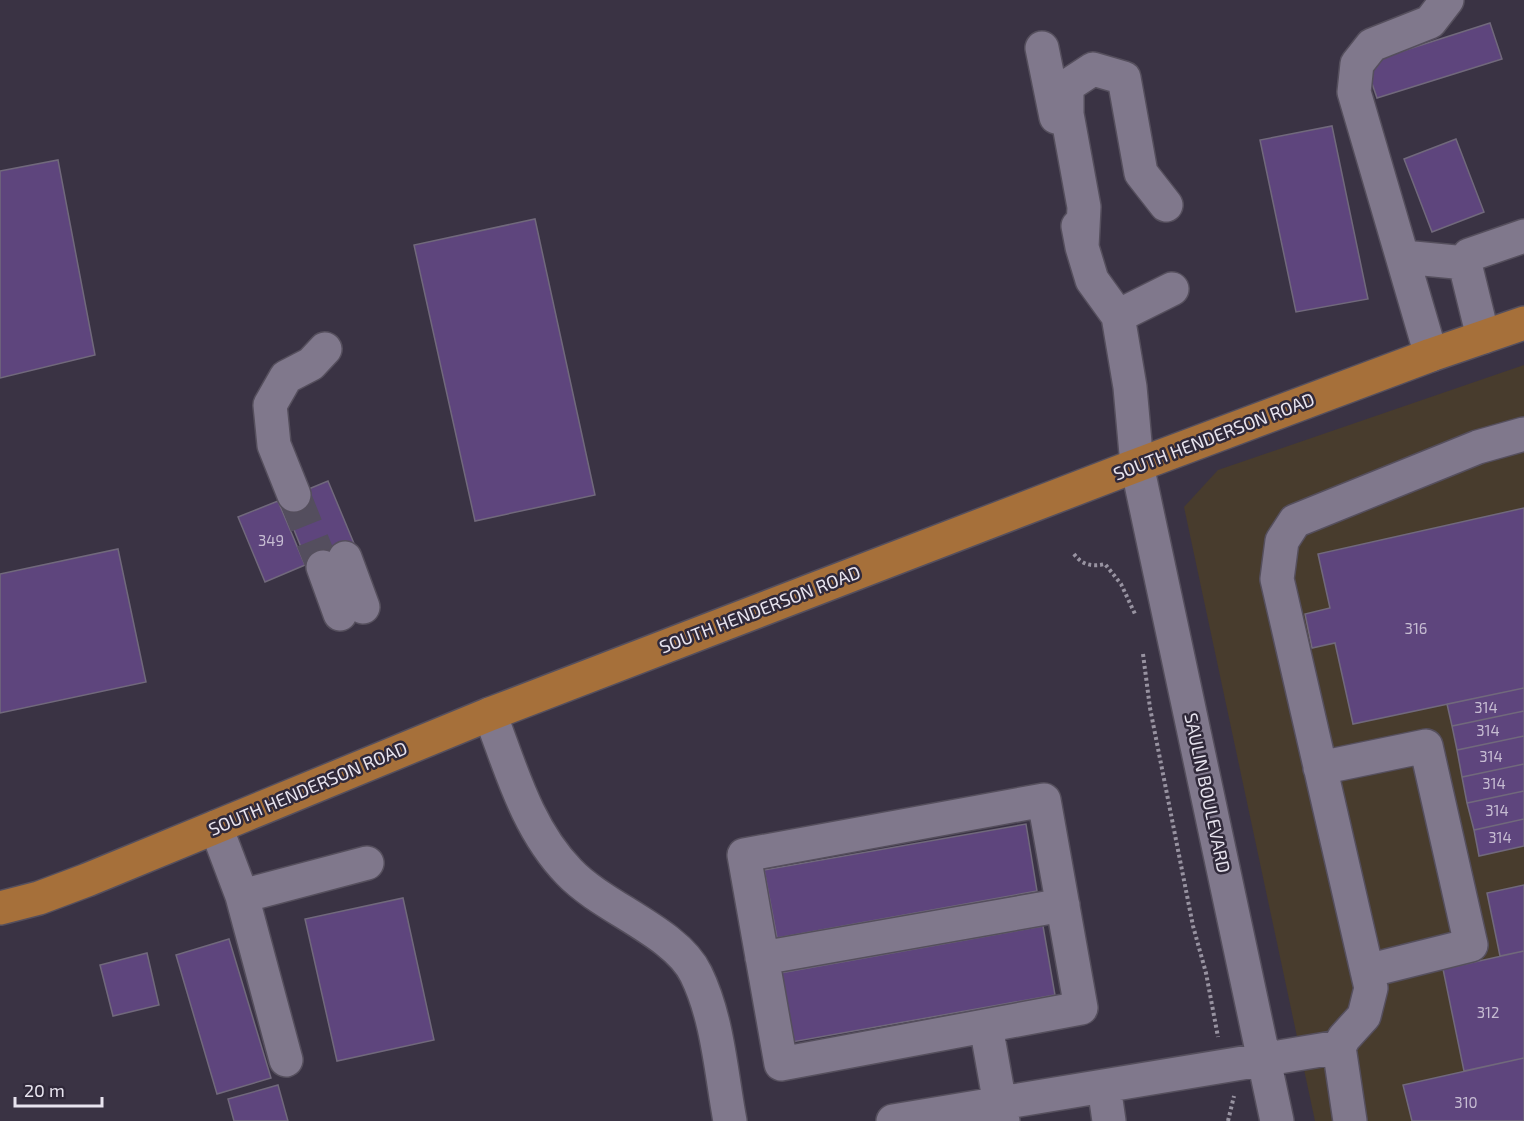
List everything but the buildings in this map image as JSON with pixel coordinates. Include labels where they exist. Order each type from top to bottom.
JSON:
[{"type":"main road","name":"SOUTH HENDERSON ROAD","points":[[0,908],[87,880],[490,714],[1137,465],[1431,355],[1524,323]]},
{"type":"street","points":[[1431,355],[1354,92],[1357,64],[1372,45],[1430,22],[1447,0]]},
{"type":"street","points":[[1042,48],[1082,247],[1092,279],[1118,316],[1172,289]]},
{"type":"street","points":[[1082,247],[1084,207],[1067,114],[1067,86],[1093,69],[1124,78],[1141,173],[1166,205]]},
{"type":"street","points":[[1483,337],[1466,263],[1469,255],[1524,236]]},
{"type":"street","points":[[1403,257],[1466,263]]},
{"type":"street","name":"SAULIN BOULEVARD","points":[[1118,316],[1130,387],[1137,465],[1276,1121]]},
{"type":"street","points":[[302,492],[274,445],[270,405],[286,377],[311,364],[326,349]]},
{"type":"street","points":[[1350,1121],[1339,1047],[1364,1016],[1371,987],[1277,579],[1282,541],[1295,521],[1478,447],[1524,434]]},
{"type":"street","points":[[334,562],[352,610]]},
{"type":"street","points":[[490,714],[530,816],[553,854],[588,890],[674,945],[696,973],[710,1013],[730,1121]]},
{"type":"street","points":[[1320,768],[1426,746],[1471,945],[1367,970]]},
{"type":"street","points":[[1044,800],[1081,1008],[782,1064],[762,958],[744,855],[1044,800]]},
{"type":"street","points":[[216,827],[242,896],[286,1060]]},
{"type":"street","points":[[242,896],[367,863]]},
{"type":"street","points":[[762,958],[1063,905]]},
{"type":"street","points":[[986,1026],[1001,1112]]},
{"type":"street","points":[[894,1121],[1001,1112],[1104,1086],[1339,1047]]},
{"type":"street","points":[[1104,1086],[1109,1121]]},
{"type":"path","points":[[1074,554],[1080,561],[1094,566],[1105,564],[1121,584],[1137,625]]},
{"type":"path","points":[[1141,644],[1150,708],[1193,926],[1206,973],[1215,1026],[1236,1090],[1228,1121]]},
{"type":"shaded area","points":[[1524,365],[1524,1121],[1315,1121],[1184,507],[1218,470]]},
{"type":"tunnel","points":[[294,495],[323,567]]}]
